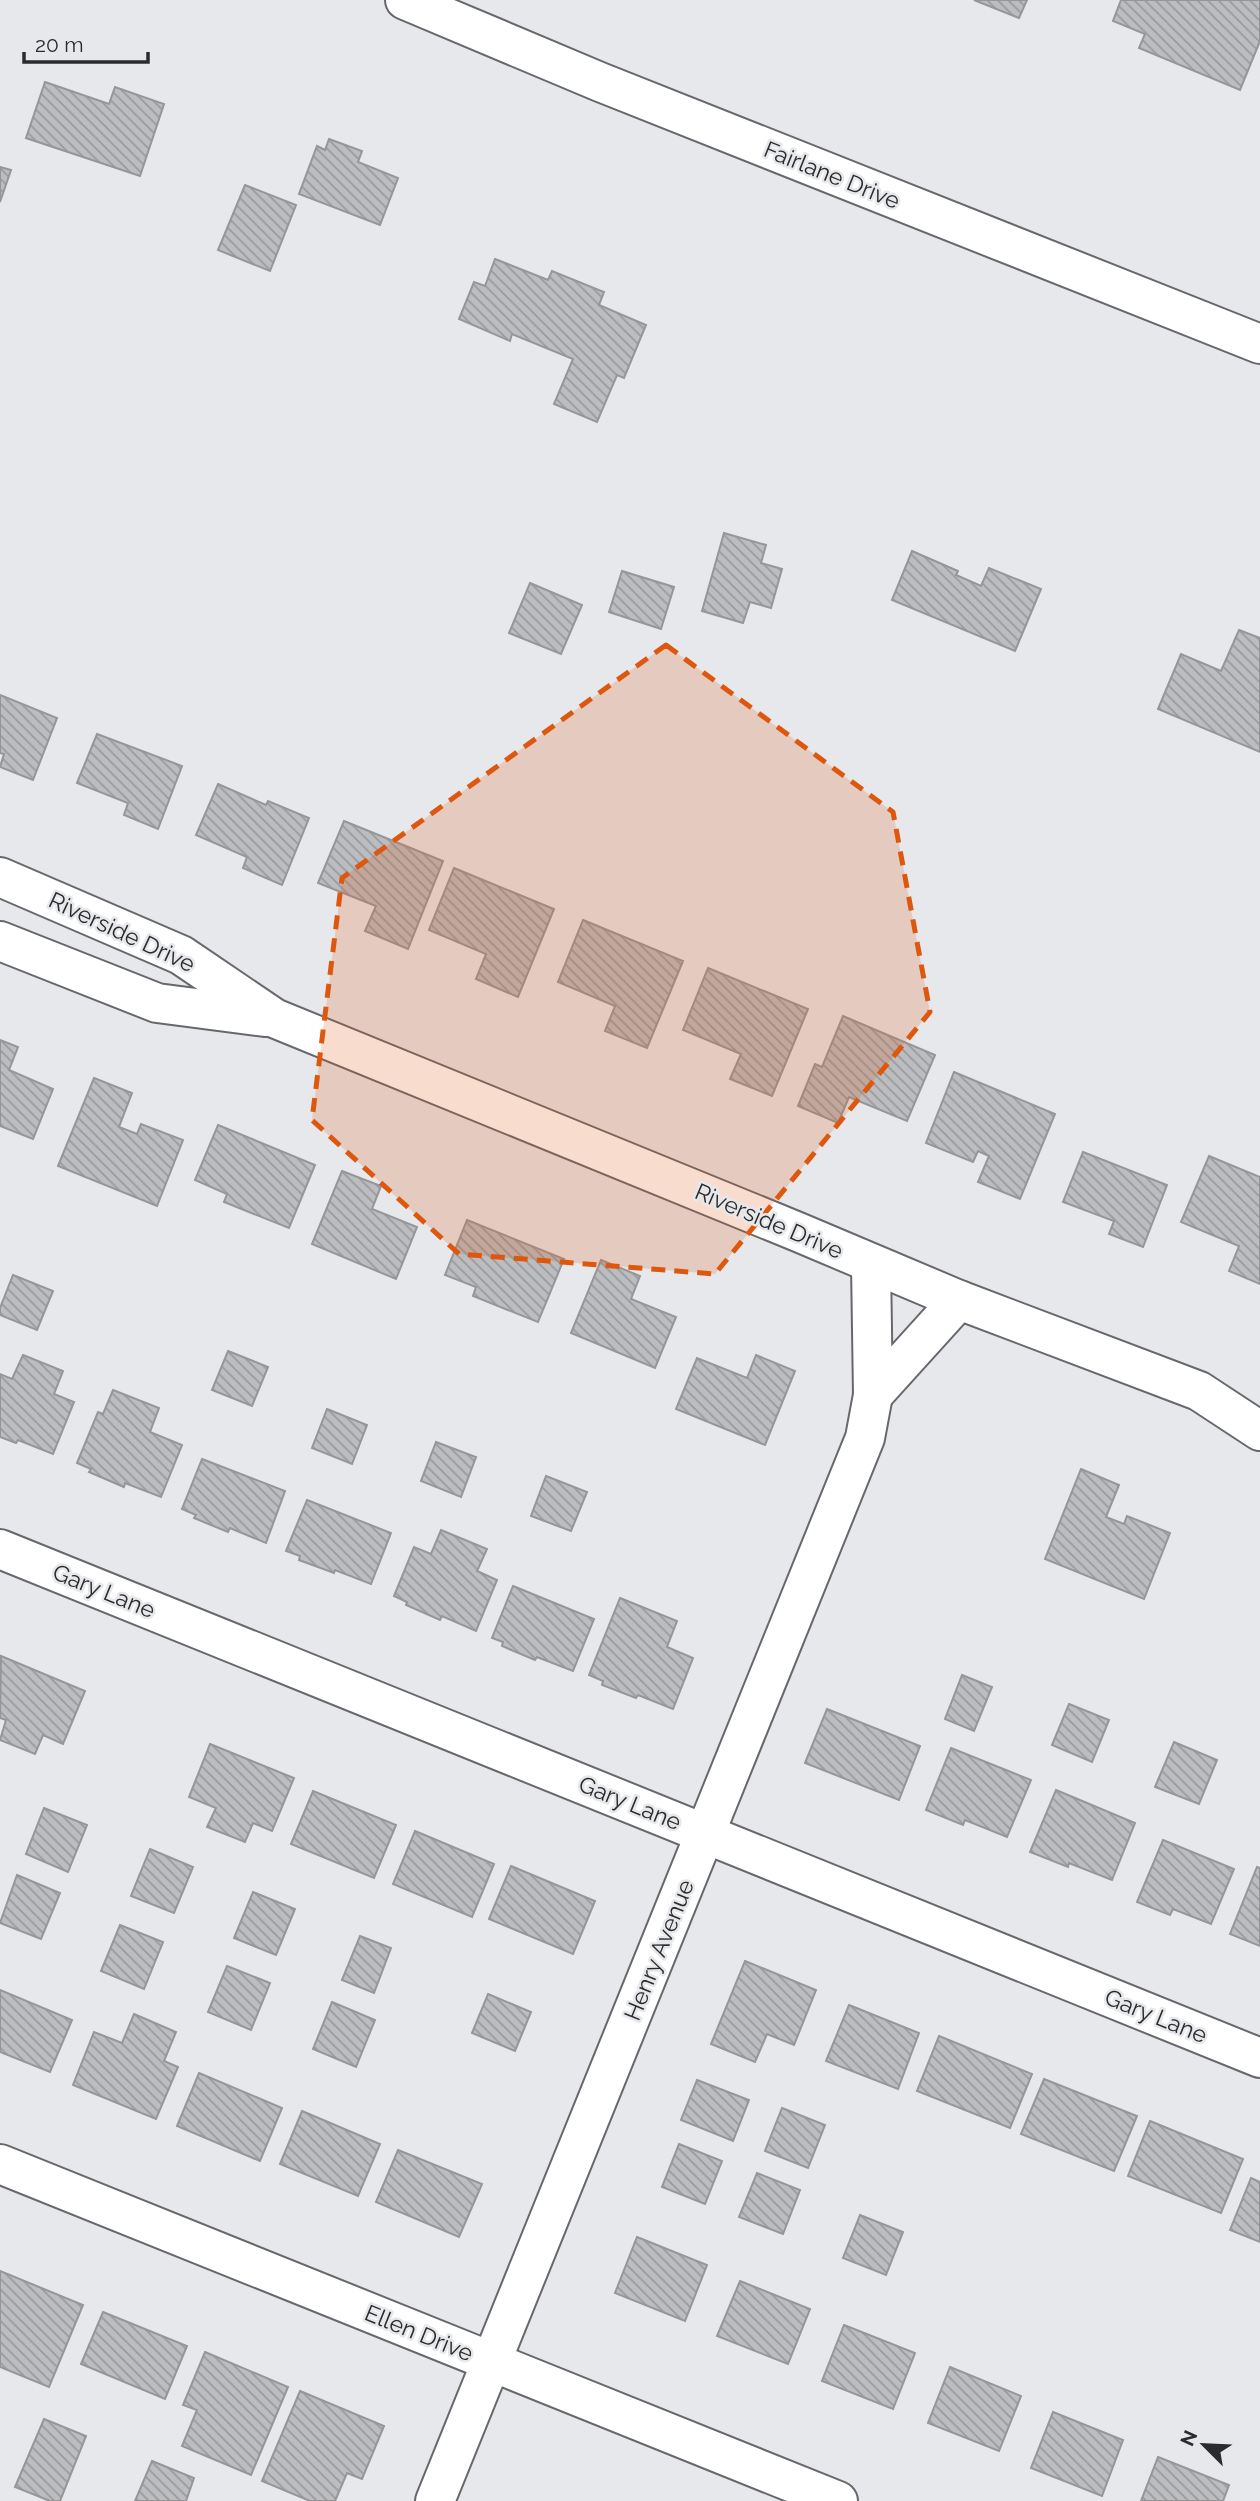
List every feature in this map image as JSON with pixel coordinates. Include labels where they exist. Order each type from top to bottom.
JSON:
[{"type":"street","name":"Fairlane Drive","points":[[405,0],[612,87],[1260,344]]},
{"type":"street","name":"Riverside Drive","points":[[0,877],[181,955],[274,1018],[797,1231],[959,1300],[1199,1391],[1260,1431]]},
{"type":"street","name":"Riverside Drive","points":[[0,941],[158,1003],[274,1018]]},
{"type":"street","name":"Henry Avenue","points":[[435,2501],[865,1438],[873,1395],[871,1264]]},
{"type":"street","points":[[873,1395],[959,1300]]},
{"type":"street","points":[[1199,1391],[1260,1403]]},
{"type":"street","name":"Gary Lane","points":[[0,1549],[1260,2058]]},
{"type":"street","name":"Ellen Drive","points":[[0,2164],[838,2501]]},
{"type":"highlighted area","points":[[666,645],[893,812],[930,1012],[715,1274],[459,1254],[312,1120],[342,878]]},
{"type":"building","points":[[974,0],[1027,0],[1019,18]]},
{"type":"building","points":[[1121,0],[1260,0],[1260,41],[1240,90],[1139,48],[1145,34],[1113,21]]},
{"type":"building","points":[[45,82],[109,104],[115,87],[164,104],[140,176],[26,138]]},
{"type":"building","points":[[329,139],[362,151],[358,162],[398,178],[380,225],[299,194],[317,146],[325,150]]},
{"type":"building","points":[[0,167],[11,170],[0,202]]},
{"type":"building","points":[[245,185],[296,205],[270,271],[218,250]]},
{"type":"building","points":[[495,259],[548,280],[552,271],[604,292],[599,305],[646,325],[624,378],[617,375],[597,422],[554,404],[573,359],[512,334],[510,341],[459,319],[474,282],[485,286]]},
{"type":"building","points":[[724,533],[766,545],[761,563],[782,569],[771,608],[750,602],[743,623],[702,611]]},
{"type":"building","points":[[912,551],[958,571],[956,575],[981,586],[989,568],[1041,589],[1015,651],[892,600]]},
{"type":"building","points":[[622,571],[674,587],[661,629],[609,612]]},
{"type":"building","points":[[530,583],[582,605],[561,654],[509,633]]},
{"type":"building","points":[[1239,630],[1260,638],[1260,752],[1158,709],[1181,654],[1221,671]]},
{"type":"building","points":[[0,695],[57,718],[33,780],[0,767],[4,754],[0,753]]},
{"type":"building","points":[[97,734],[182,766],[158,829],[124,815],[128,803],[77,783]]},
{"type":"building","points":[[218,784],[266,805],[268,801],[309,818],[282,885],[243,868],[247,857],[196,835]]},
{"type":"building","points":[[344,821],[443,861],[408,949],[365,931],[376,906],[318,883]]},
{"type":"building","points":[[454,868],[554,909],[518,997],[476,979],[486,954],[429,930]]},
{"type":"building","points":[[583,920],[683,961],[647,1048],[605,1031],[615,1006],[558,982]]},
{"type":"building","points":[[708,968],[808,1009],[772,1096],[730,1079],[741,1054],[683,1030]]},
{"type":"building","points":[[843,1016],[935,1055],[907,1121],[849,1097],[838,1123],[798,1106],[815,1064],[822,1067]]},
{"type":"building","points":[[0,1040],[18,1047],[9,1070],[53,1089],[33,1139],[0,1126]]},
{"type":"building","points":[[954,1072],[1055,1114],[1020,1199],[978,1182],[989,1156],[978,1151],[973,1162],[926,1143]]},
{"type":"building","points":[[94,1078],[132,1093],[119,1127],[137,1134],[141,1124],[183,1140],[157,1206],[58,1166]]},
{"type":"building","points":[[218,1125],[315,1165],[289,1228],[224,1202],[227,1194],[195,1180]]},
{"type":"building","points":[[1083,1152],[1167,1185],[1143,1247],[1109,1234],[1114,1221],[1063,1202]]},
{"type":"building","points":[[1209,1156],[1260,1177],[1260,1284],[1229,1271],[1239,1246],[1181,1222]]},
{"type":"building","points":[[342,1171],[381,1186],[372,1209],[417,1227],[396,1279],[312,1244]]},
{"type":"building","points":[[467,1220],[564,1259],[538,1322],[473,1296],[476,1287],[445,1275]]},
{"type":"building","points":[[601,1260],[640,1276],[631,1299],[676,1317],[655,1368],[571,1333]]},
{"type":"building","points":[[13,1275],[53,1291],[37,1330],[0,1315],[0,1308]]},
{"type":"building","points":[[228,1351],[268,1367],[252,1406],[212,1390]]},
{"type":"building","points":[[23,1355],[63,1371],[54,1394],[74,1402],[53,1454],[18,1440],[16,1443],[0,1437],[0,1374],[12,1379]]},
{"type":"building","points":[[756,1355],[795,1371],[765,1445],[676,1409],[697,1358],[747,1378]]},
{"type":"building","points":[[113,1390],[159,1408],[150,1432],[182,1445],[161,1497],[125,1483],[124,1487],[89,1472],[91,1469],[77,1463],[98,1412],[103,1414]]},
{"type":"building","points":[[327,1409],[367,1425],[352,1464],[312,1448]]},
{"type":"building","points":[[436,1442],[476,1457],[461,1497],[421,1481]]},
{"type":"building","points":[[202,1459],[285,1491],[266,1543],[230,1528],[228,1532],[194,1518],[196,1515],[182,1509]]},
{"type":"building","points":[[1081,1469],[1119,1485],[1106,1517],[1124,1524],[1127,1516],[1170,1533],[1144,1599],[1045,1559]]},
{"type":"building","points":[[546,1476],[587,1492],[571,1531],[531,1516]]},
{"type":"building","points":[[307,1500],[391,1533],[371,1584],[299,1560],[300,1556],[286,1551]]},
{"type":"building","points":[[441,1530],[487,1549],[477,1571],[497,1580],[476,1631],[442,1616],[440,1620],[406,1605],[407,1602],[394,1596],[414,1547],[431,1554]]},
{"type":"building","points":[[513,1586],[594,1619],[573,1671],[537,1657],[535,1660],[502,1646],[503,1642],[492,1638]]},
{"type":"building","points":[[620,1598],[677,1621],[667,1647],[693,1658],[673,1709],[602,1685],[603,1681],[589,1675]]},
{"type":"building","points":[[1,1656],[85,1691],[63,1744],[43,1735],[35,1754],[0,1740],[6,1720],[0,1718]]},
{"type":"building","points":[[962,1675],[992,1687],[974,1731],[945,1719]]},
{"type":"building","points":[[1069,1704],[1109,1720],[1092,1762],[1052,1745]]},
{"type":"building","points":[[827,1709],[920,1746],[899,1800],[805,1763]]},
{"type":"building","points":[[1174,1742],[1217,1760],[1199,1804],[1155,1787]]},
{"type":"building","points":[[210,1744],[294,1778],[272,1831],[253,1823],[245,1842],[207,1827],[216,1808],[189,1797]]},
{"type":"building","points":[[951,1748],[1031,1780],[1007,1837],[965,1820],[963,1825],[926,1810]]},
{"type":"building","points":[[1056,1790],[1135,1823],[1112,1880],[1069,1863],[1068,1867],[1030,1852]]},
{"type":"building","points":[[313,1791],[396,1825],[374,1878],[291,1844]]},
{"type":"building","points":[[44,1808],[87,1825],[68,1872],[26,1854]]},
{"type":"building","points":[[415,1831],[494,1864],[472,1917],[393,1884]]},
{"type":"building","points":[[1163,1840],[1234,1869],[1211,1924],[1173,1909],[1170,1915],[1137,1902]]},
{"type":"building","points":[[150,1849],[193,1867],[174,1913],[131,1896]]},
{"type":"building","points":[[511,1866],[595,1901],[573,1954],[489,1919]]},
{"type":"building","points":[[1257,1867],[1260,1868],[1260,1946],[1230,1934]]},
{"type":"building","points":[[17,1875],[60,1893],[41,1939],[0,1923]]},
{"type":"building","points":[[253,1892],[295,1909],[276,1955],[234,1938]]},
{"type":"building","points":[[120,1925],[163,1942],[144,1989],[101,1971]]},
{"type":"building","points":[[360,1936],[391,1948],[374,1993],[342,1980]]},
{"type":"building","points":[[745,1961],[816,1990],[794,2045],[767,2034],[755,2062],[711,2044]]},
{"type":"building","points":[[227,1966],[270,1983],[251,2030],[208,2012]]},
{"type":"building","points":[[0,1990],[72,2020],[50,2072],[0,2052]]},
{"type":"building","points":[[488,1994],[531,2012],[515,2051],[472,2033]]},
{"type":"building","points":[[332,2002],[375,2020],[356,2067],[313,2049]]},
{"type":"building","points":[[849,2005],[919,2033],[898,2089],[826,2061]]},
{"type":"building","points":[[134,2014],[176,2032],[164,2061],[178,2067],[156,2119],[73,2085],[94,2032],[122,2043]]},
{"type":"building","points":[[939,2036],[1032,2074],[1010,2128],[917,2091]]},
{"type":"building","points":[[199,2073],[282,2108],[260,2161],[177,2126]]},
{"type":"building","points":[[1044,2079],[1137,2116],[1114,2171],[1021,2134]]},
{"type":"building","points":[[697,2080],[749,2100],[733,2141],[681,2120]]},
{"type":"building","points":[[782,2108],[825,2125],[808,2168],[765,2151]]},
{"type":"building","points":[[302,2111],[380,2144],[358,2196],[280,2164]]},
{"type":"building","points":[[1150,2121],[1243,2159],[1221,2213],[1128,2176]]},
{"type":"building","points":[[679,2144],[722,2161],[705,2204],[662,2187]]},
{"type":"building","points":[[398,2150],[482,2184],[459,2237],[376,2202]]},
{"type":"building","points":[[757,2173],[800,2190],[783,2234],[739,2217]]},
{"type":"building","points":[[1251,2178],[1260,2182],[1260,2242],[1230,2230]]},
{"type":"building","points":[[860,2215],[903,2232],[886,2275],[843,2258]]},
{"type":"building","points":[[637,2237],[707,2265],[685,2321],[615,2293]]},
{"type":"building","points":[[0,2271],[83,2305],[49,2387],[0,2367]]},
{"type":"building","points":[[740,2281],[810,2309],[788,2364],[717,2336]]},
{"type":"building","points":[[103,2312],[187,2346],[165,2399],[81,2364]]},
{"type":"building","points":[[844,2325],[915,2353],[893,2409],[822,2381]]},
{"type":"building","points":[[205,2352],[288,2387],[251,2475],[182,2446],[197,2410],[183,2405]]},
{"type":"building","points":[[950,2367],[1021,2396],[999,2451],[928,2423]]},
{"type":"building","points":[[300,2391],[384,2426],[362,2479],[347,2473],[335,2501],[310,2501],[262,2481]]},
{"type":"building","points":[[1053,2412],[1123,2440],[1102,2496],[1031,2468]]},
{"type":"building","points":[[44,2419],[86,2436],[60,2501],[50,2501],[15,2487]]},
{"type":"building","points":[[1158,2457],[1229,2485],[1223,2501],[1141,2501]]},
{"type":"building","points":[[152,2461],[194,2478],[186,2501],[135,2501]]}]
